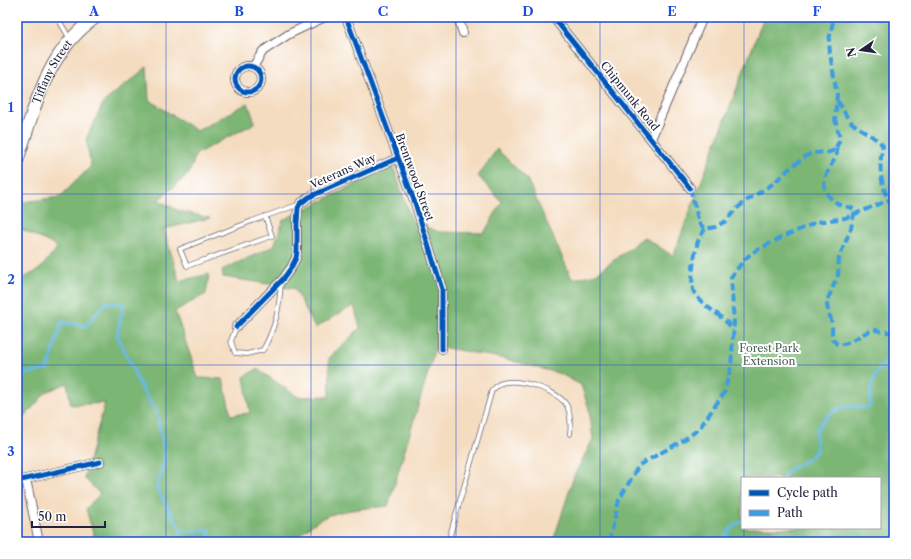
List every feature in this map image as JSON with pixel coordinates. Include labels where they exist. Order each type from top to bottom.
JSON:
[{"type":"main road","name":"Tiffany Street","points":[[17,161],[47,74],[70,40],[80,29],[96,17]]},
{"type":"street","points":[[253,67],[263,51],[290,34],[325,17]]},
{"type":"street","name":"Brentwood Street","points":[[346,17],[415,203],[442,289],[442,348]]},
{"type":"street","points":[[458,17],[463,33]]},
{"type":"street","name":"Chipmunk Road","points":[[553,17],[690,188]]},
{"type":"street","points":[[652,139],[703,17]]},
{"type":"street","name":"Veterans Way","points":[[300,204],[309,197],[398,158]]},
{"type":"street","points":[[236,327],[282,281],[296,258],[297,217],[300,204]]},
{"type":"street","points":[[17,481],[100,462]]},
{"type":"street","points":[[26,479],[39,542]]},
{"type":"lane","points":[[57,17],[70,40]]},
{"type":"lane","points":[[265,216],[272,236],[187,266],[180,249],[265,216],[300,204]]},
{"type":"lane","points":[[236,327],[231,341],[235,353],[247,354],[263,350],[272,332],[279,305],[282,281]]},
{"type":"lane","points":[[448,542],[492,390],[500,384],[514,382],[545,388],[558,396],[567,405],[571,418],[570,434]]},
{"type":"green space","name":"Forest Park Extension","points":[[764,17],[894,17],[894,542],[553,542],[574,476],[593,439],[589,409],[581,385],[561,374],[506,359],[436,346],[388,506],[349,510],[327,516],[308,528],[293,542],[96,542],[86,509],[100,494],[84,478],[105,403],[71,405],[67,383],[46,392],[17,426],[17,282],[40,269],[58,247],[17,227],[17,203],[60,197],[91,166],[86,139],[104,102],[147,67],[149,100],[197,131],[248,103],[255,123],[196,154],[189,174],[158,200],[179,211],[210,218],[164,229],[179,281],[209,274],[206,294],[175,311],[198,378],[223,379],[231,415],[250,413],[244,377],[257,369],[298,397],[330,396],[329,358],[360,328],[354,305],[315,328],[295,289],[223,277],[222,270],[274,246],[283,220],[393,166],[412,221],[439,232],[484,233],[502,202],[478,176],[497,149],[527,179],[572,279],[596,274],[644,237],[673,256]]},
{"type":"waterway","points":[[894,301],[888,304],[888,310],[894,317]]},
{"type":"waterway","points":[[17,376],[48,369],[62,322],[85,326],[106,303],[124,304],[117,335],[143,391],[157,413],[165,456],[157,489],[182,532],[210,530],[207,542]]},
{"type":"waterway","points":[[783,477],[786,472],[807,460],[816,451],[816,430],[831,414],[840,408],[850,406],[867,408],[871,404],[871,391],[875,375],[894,356]]},
{"type":"waterway","points":[[724,542],[726,535],[730,530],[741,522]]},
{"type":"marked path","points":[[690,188],[699,223],[705,229],[715,227],[726,221],[735,210],[746,201],[774,183],[806,156],[812,153],[830,152],[835,150],[840,139],[835,119],[837,94],[829,40],[834,17]]},
{"type":"marked path","points":[[837,101],[851,122],[883,146],[881,153],[881,174],[888,200]]},
{"type":"marked path","points":[[836,148],[837,153],[827,173],[824,185],[830,197],[837,203],[855,210],[851,228],[839,258],[838,275],[828,299],[827,306],[832,324],[832,339],[837,344],[844,344],[872,330],[894,333]]},
{"type":"marked path","points":[[609,542],[619,500],[639,465],[682,441],[699,429],[724,393],[731,367],[734,323],[731,277],[744,260],[753,252],[817,222],[845,218],[894,198]]},
{"type":"marked path","points":[[705,229],[698,241],[695,256],[692,278],[693,290],[699,299],[725,320],[733,330]]},
{"type":"cycle path","points":[[346,17],[415,203],[442,289],[442,349]]},
{"type":"cycle path","points":[[553,17],[690,188]]},
{"type":"cycle path","points":[[248,66],[257,70],[261,79],[257,88],[248,92],[239,88],[235,79],[239,70],[248,66]]},
{"type":"cycle path","points":[[236,327],[283,279],[291,268],[296,258],[297,251],[297,223],[298,208],[300,204],[309,197],[398,158]]},
{"type":"cycle path","points":[[17,481],[100,462]]}]
